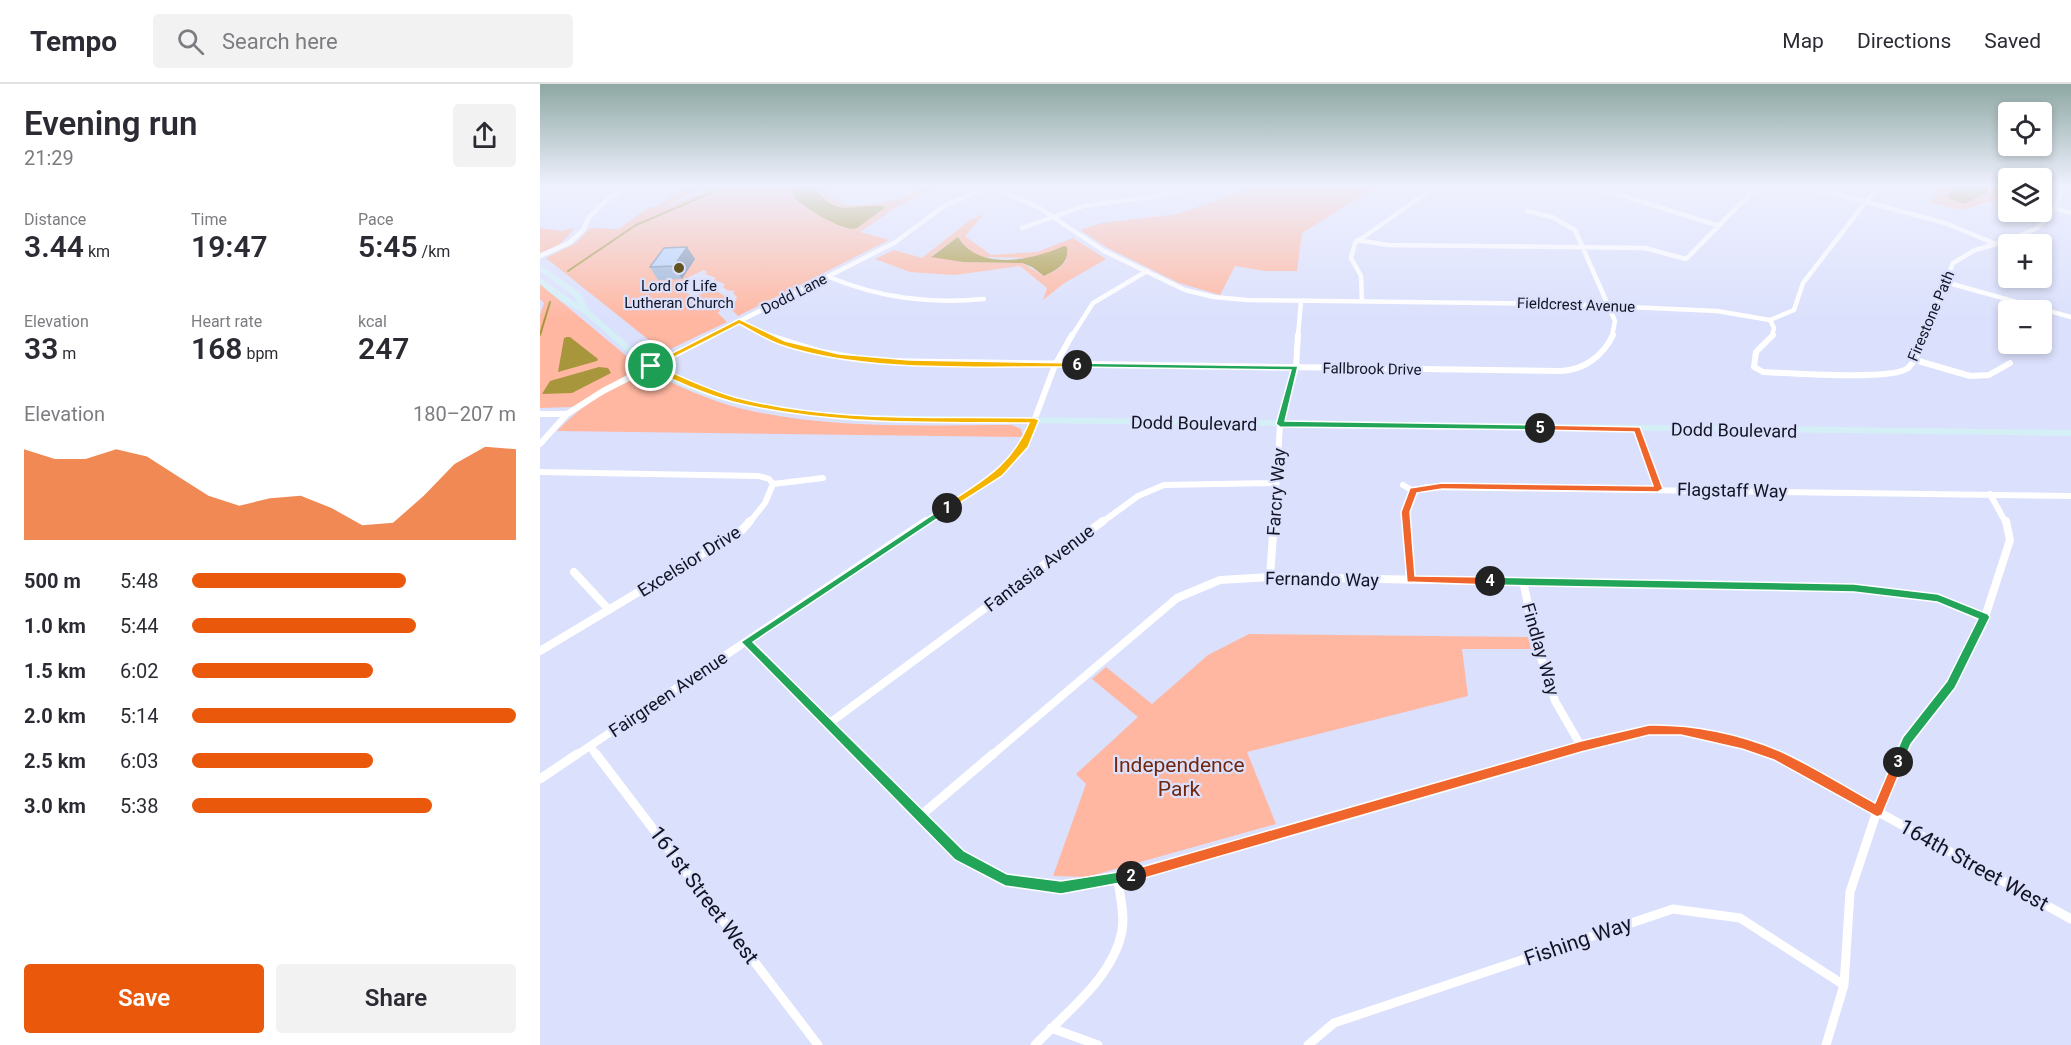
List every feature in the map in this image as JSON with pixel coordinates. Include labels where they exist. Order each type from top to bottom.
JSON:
[{"type":"street","points":[[540,256],[569,243],[582,231]]},
{"type":"street","name":"Dodd Lane","points":[[540,444],[567,414],[603,391],[829,277],[894,243],[910,231]]},
{"type":"street","name":"Fieldcrest Avenue","points":[[1074,231],[1094,245],[1185,290],[1236,300],[1610,306],[1717,312],[1770,320]]},
{"type":"street","points":[[1362,302],[1360,276],[1351,258],[1352,246],[1370,231]]},
{"type":"street","name":"Fallbrook Drive","points":[[739,321],[783,343],[839,356],[909,363],[1570,371],[1590,362],[1614,337],[1616,326],[1610,306],[1575,231]]},
{"type":"street","points":[[1357,240],[1388,245],[1650,249],[1686,259],[1714,231]]},
{"type":"street","points":[[1770,320],[1794,310],[1803,283],[1843,231]]},
{"type":"street","points":[[1965,231],[1996,244]]},
{"type":"street","name":"Firestone Path","points":[[1770,320],[1774,328],[1773,334],[1760,346],[1754,358],[1754,367],[1763,372],[1891,375],[1906,370],[1915,360],[1945,282],[1957,259],[2032,231]]},
{"type":"street","name":"Dodd Boulevard","points":[[540,267],[577,295],[586,311]]},
{"type":"street","name":"Fairgreen Avenue","points":[[540,778],[999,474],[1025,445],[1055,365],[1084,313],[1093,303],[1147,271]]},
{"type":"street","points":[[829,277],[864,292],[902,300],[945,302],[984,299]]},
{"type":"street","name":"Dodd Boulevard","points":[[540,280],[564,299],[586,311],[651,366],[700,389],[784,410],[859,418],[2071,434]]},
{"type":"street","points":[[1945,282],[2071,317]]},
{"type":"street","name":"Farcry Way","points":[[1270,578],[1280,424],[1296,368],[1301,301]]},
{"type":"street","points":[[1915,360],[1970,376],[1989,375],[2010,363]]},
{"type":"street","points":[[540,414],[567,414]]},
{"type":"street","points":[[1637,429],[1658,489]]},
{"type":"street","name":"Dodd Boulevard","points":[[2011,434],[2071,439]]},
{"type":"street","points":[[540,472],[759,476],[769,479],[773,484],[823,478]]},
{"type":"street","name":"Fantasia Avenue","points":[[828,725],[1137,496],[1164,485],[1178,483],[1276,483]]},
{"type":"street","name":"Excelsior Drive","points":[[540,651],[742,530],[757,514],[772,490],[773,484]]},
{"type":"street","points":[[1403,485],[1413,490],[1406,512],[1410,580]]},
{"type":"street","name":"Flagstaff Way","points":[[1413,490],[1442,486],[2071,496]]},
{"type":"street","points":[[1826,1045],[1844,985],[1850,892],[1877,811],[1907,741],[1951,685],[1984,617],[2010,540],[2005,518],[1990,494]]},
{"type":"street","points":[[574,572],[609,610]]},
{"type":"street","name":"Fernando Way","points":[[919,817],[1177,598],[1220,580],[1270,578],[1523,581],[1854,588],[1938,598],[1984,617]]},
{"type":"street","name":"Findlay Way","points":[[1523,581],[1536,642],[1555,700],[1581,746]]},
{"type":"street","name":"164th Street West","points":[[746,642],[959,855],[1005,880],[1061,887],[1118,880],[1581,746],[1649,730],[1681,730],[1742,744],[1777,756],[2071,919]]},
{"type":"street","name":"161st Street West","points":[[590,746],[818,1045]]},
{"type":"street","points":[[1035,1045],[1101,975],[1119,945],[1123,913],[1118,880]]},
{"type":"street","name":"Fishing Way","points":[[1308,1045],[1334,1023],[1673,909],[1740,918],[1844,985]]},
{"type":"street","points":[[1051,1028],[1098,1045]]},
{"type":"green space","points":[[540,231],[572,231],[560,244],[540,253]]},
{"type":"green space","points":[[587,231],[862,231],[860,232],[889,240],[738,316],[732,310],[737,297],[733,293],[735,291],[727,290],[723,287],[725,284],[705,274],[707,272],[704,270],[689,277],[681,290],[693,296],[715,290],[726,297],[718,313],[727,322],[664,352],[546,258],[576,243]]},
{"type":"green space","points":[[956,231],[969,231],[965,236],[991,255],[1037,252],[1073,238],[1106,259],[1063,284],[1043,300],[1047,288],[1020,266],[955,275],[910,272],[875,259],[894,250],[922,258]],"holes":[[[957,238],[975,255],[1029,258],[1043,255],[1067,260],[1058,269],[1044,276],[1022,263],[963,262],[931,256]]]},
{"type":"green space","points":[[1081,231],[1305,231],[1302,233],[1297,271],[1265,271],[1235,266],[1220,295],[1179,283],[1106,247]]},
{"type":"green space","points":[[540,284],[636,364],[637,369],[572,407],[540,408],[540,315],[544,303],[540,299]]},
{"type":"green space","points":[[650,373],[716,401],[773,415],[875,425],[1012,425],[1021,429],[1023,437],[557,431],[577,413],[612,388]]},
{"type":"green space","name":"Independence Park","points":[[1249,634],[1528,637],[1531,649],[1462,649],[1468,696],[1247,752],[1276,824],[1087,877],[1053,876],[1086,784],[1076,774],[1138,717],[1092,679],[1106,667],[1152,704],[1208,655]]},
{"type":"shaded area","points":[[958,237],[967,248],[993,259],[1022,259],[1064,246],[1067,247],[1067,253],[1062,265],[1044,276],[1022,263],[963,262],[931,257]]},
{"type":"shaded area","points":[[567,337],[598,359],[597,361],[558,372],[564,338]]},
{"type":"shaded area","points":[[599,367],[608,368],[611,373],[572,393],[542,394],[550,381]]},
{"type":"building","points":[[687,247],[674,266],[650,267],[664,248]]},
{"type":"waterway","points":[[568,271],[627,231]]},
{"type":"waterway","points":[[540,335],[550,302]]},
{"type":"place","name":"Lord of Life Lutheran Church","points":[[679,268]]},
{"type":"route","points":[[739,321],[783,343],[839,356],[875,361],[1296,368],[1280,424],[1637,429],[1658,489],[1442,486],[1413,490],[1406,512],[1410,580],[1854,588],[1938,598],[1984,617],[1951,685],[1907,741],[1877,811],[1777,756],[1742,744],[1681,730],[1649,730],[1581,746],[1118,880],[1061,887],[1005,880],[959,855],[746,642],[999,474],[1025,445],[1035,420],[859,418],[817,415],[733,399],[700,389],[651,366],[739,321]]}]
